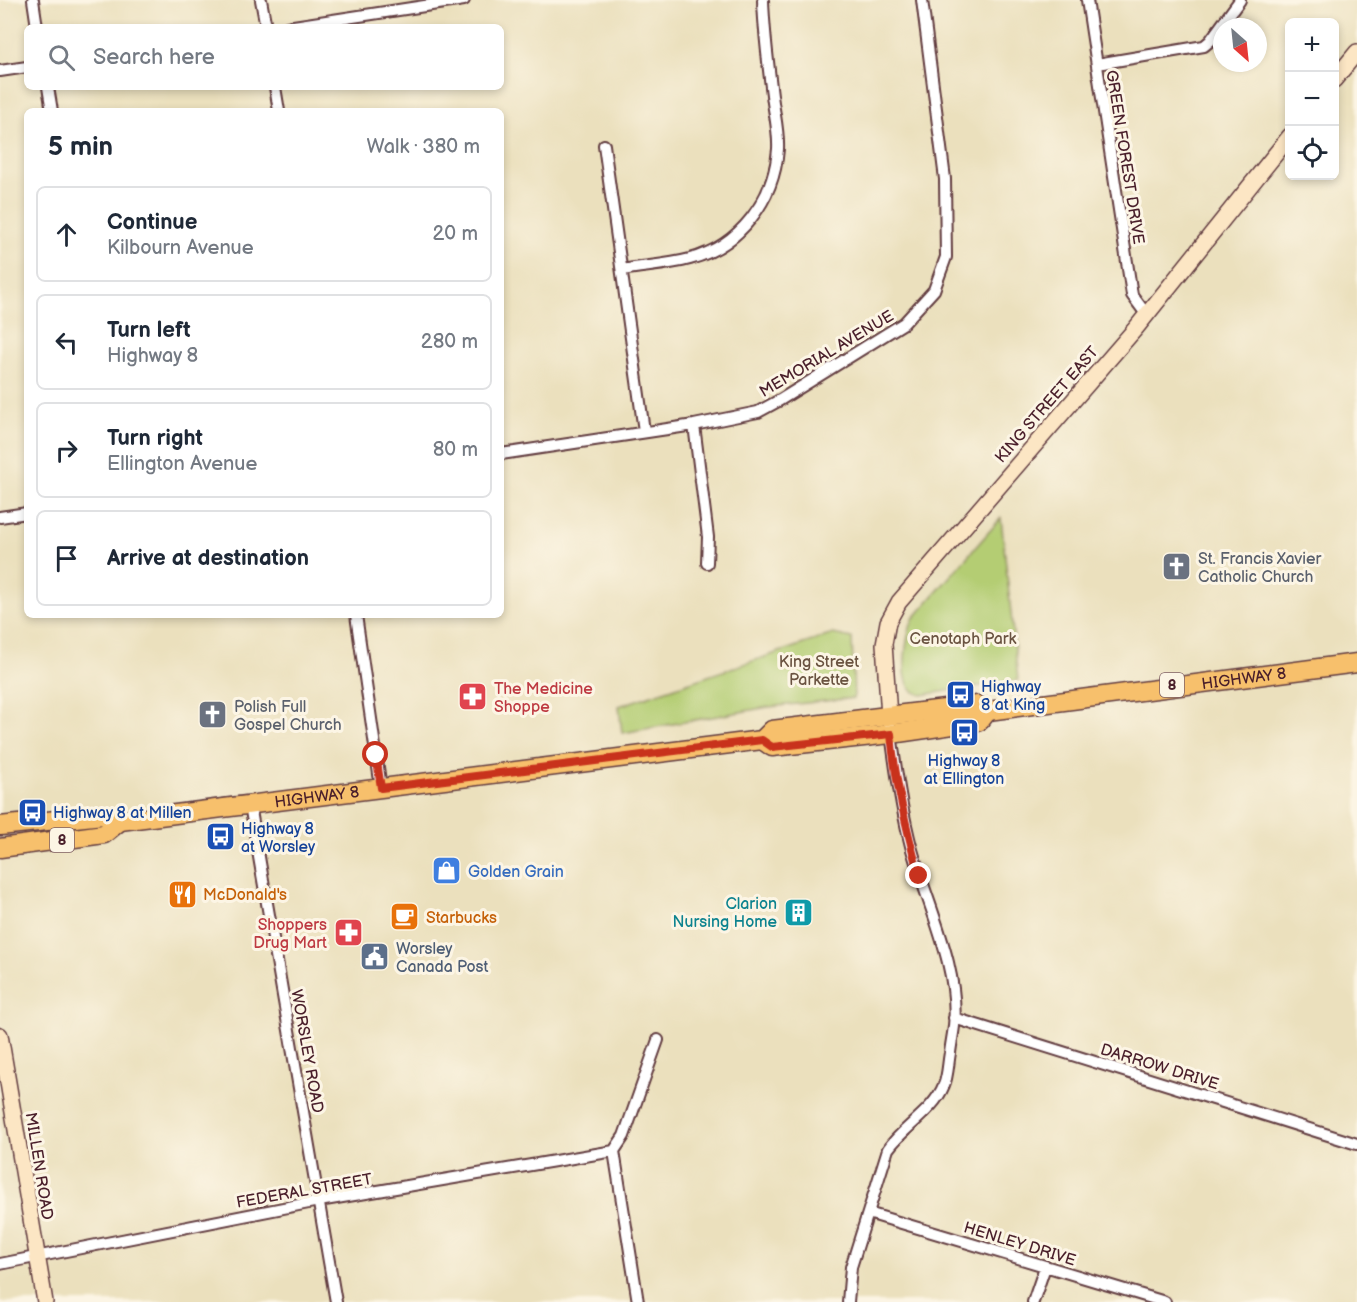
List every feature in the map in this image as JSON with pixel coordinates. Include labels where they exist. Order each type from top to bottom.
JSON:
[{"type":"main road","points":[[1339,75],[1357,52]]},
{"type":"main road","name":"KING STREET EAST","points":[[889,716],[884,644],[888,622],[899,602],[1136,328],[1285,142]]},
{"type":"main road","name":"HIGHWAY 8","points":[[0,825],[103,814],[120,821],[762,740],[772,730],[978,705],[988,711],[1357,663]]},
{"type":"main road","name":"HIGHWAY 8","points":[[762,740],[772,747],[891,734],[980,721],[988,711]]},
{"type":"main road","name":"HIGHWAY 8","points":[[0,848],[104,834],[120,821]]},
{"type":"main road","name":"MILLEN ROAD","points":[[0,1035],[45,1302]]},
{"type":"street","points":[[33,0],[37,24]]},
{"type":"street","points":[[261,0],[265,24]]},
{"type":"street","points":[[305,24],[428,3],[464,0]]},
{"type":"street","points":[[622,270],[689,260],[723,245],[738,233],[763,203],[778,150],[764,35],[763,0]]},
{"type":"street","name":"MEMORIAL AVENUE","points":[[504,454],[694,425],[758,412],[904,323],[934,290],[946,257],[945,179],[922,0]]},
{"type":"street","name":"GREEN FOREST DRIVE","points":[[1087,0],[1132,296],[1146,314]]},
{"type":"street","points":[[1097,64],[1204,46],[1240,0]]},
{"type":"street","points":[[0,71],[24,67]]},
{"type":"street","points":[[48,90],[52,108]]},
{"type":"street","points":[[276,90],[278,108]]},
{"type":"street","points":[[604,145],[644,431]]},
{"type":"street","points":[[694,425],[708,537],[707,563]]},
{"type":"street","points":[[0,517],[24,513]]},
{"type":"street","points":[[356,618],[381,788]]},
{"type":"street","points":[[848,1302],[851,1267],[888,1149],[896,1137],[930,1107],[945,1084],[955,1024],[951,982],[944,948],[911,847],[892,750],[889,716]]},
{"type":"street","name":"WORSLEY ROAD","points":[[250,805],[336,1302]]},
{"type":"street","name":"DARROW DRIVE","points":[[954,1018],[1357,1144]]},
{"type":"street","points":[[638,1302],[614,1151],[624,1136],[658,1040]]},
{"type":"street","name":"FEDERAL STREET","points":[[0,1264],[319,1201],[614,1151]]},
{"type":"street","name":"HENLEY DRIVE","points":[[868,1213],[1165,1302]]},
{"type":"street","points":[[1033,1302],[1045,1266]]},
{"type":"green space","name":"Cenotaph Park","points":[[1001,518],[1018,680],[922,695],[916,693],[908,685],[905,667],[906,645],[913,619]]},
{"type":"green space","name":"King Street Parkette","points":[[833,634],[852,638],[854,698],[768,707],[622,733],[619,706]]},
{"type":"place","name":"St. Francis Xavier Catholic Church","points":[[1177,567]]},
{"type":"place","name":"Highway 8 at King","points":[[960,695]]},
{"type":"place","name":"The Medicine Shoppe","points":[[473,697]]},
{"type":"place","name":"Polish Full Gospel Church","points":[[213,715]]},
{"type":"place","name":"Highway 8 at Ellington","points":[[964,732]]},
{"type":"place","name":"Highway 8 at Millen","points":[[32,812]]},
{"type":"place","name":"Highway 8 at Worsley","points":[[220,837]]},
{"type":"place","name":"Golden Grain","points":[[447,871]]},
{"type":"place","name":"McDonald's","points":[[182,894]]},
{"type":"place","name":"Clarion Nursing Home","points":[[798,912]]},
{"type":"place","name":"Starbucks","points":[[405,917]]},
{"type":"place","name":"Shoppers Drug Mart","points":[[348,933]]},
{"type":"place","name":"Worsley Canada Post","points":[[375,957]]},
{"type":"route","points":[[376,755],[381,788],[762,740],[772,747],[891,734],[909,839],[919,876]]}]
